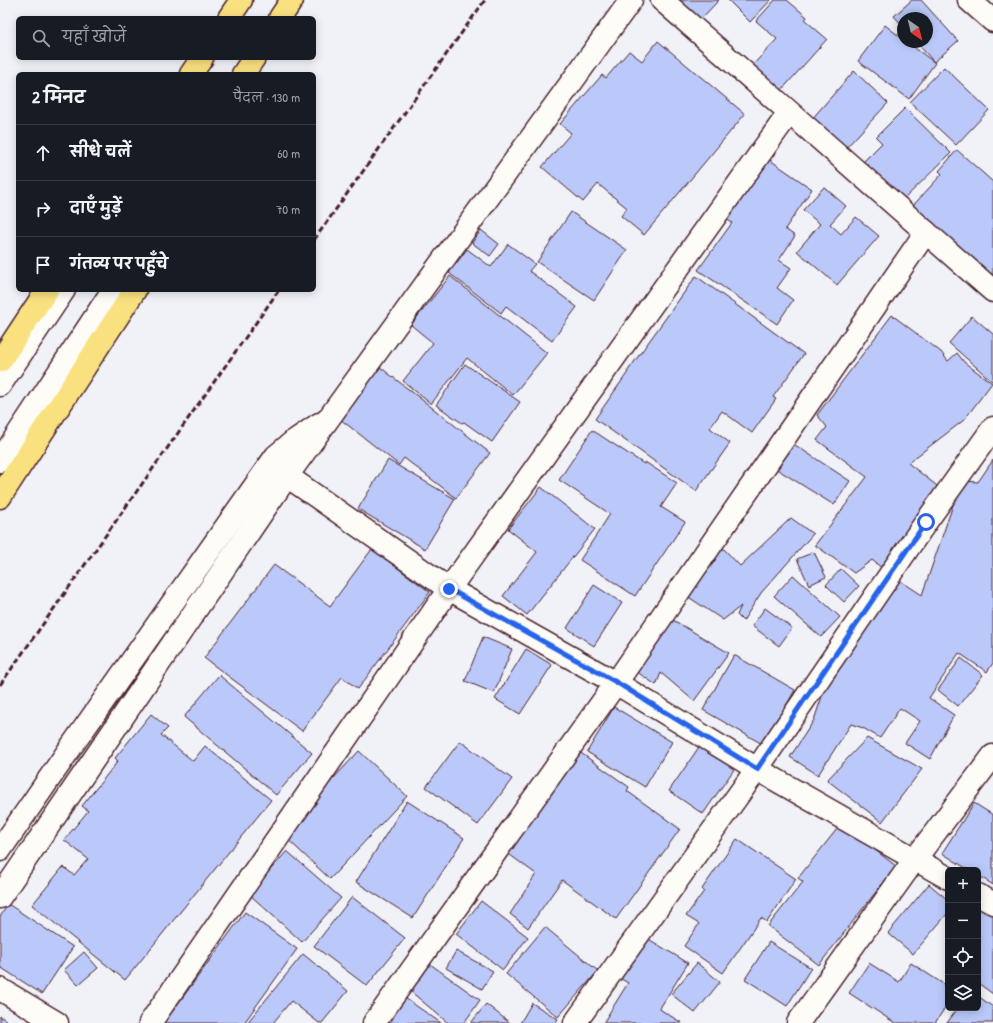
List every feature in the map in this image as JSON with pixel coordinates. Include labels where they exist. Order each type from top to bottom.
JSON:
[{"type":"main road","points":[[230,16],[241,0]]},
{"type":"main road","points":[[281,16],[292,0]]},
{"type":"main road","points":[[192,72],[201,60]]},
{"type":"main road","points":[[244,72],[253,60]]},
{"type":"main road","points":[[0,361],[46,292]]},
{"type":"main road","points":[[0,497],[134,292]]},
{"type":"street","points":[[0,897],[287,476],[631,0]]},
{"type":"street","points":[[662,0],[993,291]]},
{"type":"street","points":[[969,0],[993,21]]},
{"type":"street","points":[[150,1023],[449,589],[790,113]]},
{"type":"street","points":[[374,1023],[616,682],[926,232]]},
{"type":"street","points":[[0,385],[63,292]]},
{"type":"street","points":[[0,461],[111,292]]},
{"type":"street","points":[[0,850],[75,740],[276,456],[294,441],[330,417]]},
{"type":"street","points":[[575,1023],[757,769],[921,529],[993,428]]},
{"type":"street","points":[[287,476],[449,589],[616,682],[757,769],[945,876]]},
{"type":"street","points":[[798,1023],[915,859],[993,756]]},
{"type":"street","points":[[981,897],[993,903]]},
{"type":"street","points":[[0,989],[57,1023]]},
{"type":"building","points":[[675,0],[719,0],[698,22]]},
{"type":"building","points":[[728,0],[771,0],[750,22]]},
{"type":"building","points":[[775,0],[787,0],[807,17],[805,20],[827,39],[779,93],[750,68],[777,39],[756,21]]},
{"type":"building","points":[[912,0],[921,0],[932,12],[898,12]]},
{"type":"building","points":[[933,13],[958,41],[934,62],[921,48],[933,48]]},
{"type":"building","points":[[885,25],[897,34],[897,48],[915,48],[935,63],[909,99],[858,61]]},
{"type":"building","points":[[658,41],[745,114],[644,235],[621,216],[627,208],[598,184],[583,202],[542,167],[571,133],[560,124],[602,75],[606,78],[629,51],[642,61]]},
{"type":"building","points":[[944,67],[989,110],[956,145],[910,102]]},
{"type":"building","points":[[854,71],[888,103],[843,151],[810,121]]},
{"type":"building","points":[[905,108],[951,153],[902,201],[861,164],[882,143],[876,137]]},
{"type":"building","points":[[957,150],[993,182],[993,288],[907,212],[942,174],[939,171]]},
{"type":"building","points":[[767,158],[812,189],[785,229],[795,236],[779,260],[791,268],[777,288],[793,300],[777,324],[698,270],[732,223],[725,218]]},
{"type":"building","points":[[824,187],[846,206],[830,224],[841,234],[856,217],[879,236],[837,285],[797,251],[820,224],[803,210]]},
{"type":"building","points":[[571,212],[627,250],[594,300],[537,262]]},
{"type":"building","points":[[481,230],[499,244],[490,256],[472,243]]},
{"type":"building","points":[[508,244],[535,264],[529,271],[577,307],[552,341],[506,306],[501,313],[449,273],[467,249],[491,267]]},
{"type":"building","points":[[450,276],[547,353],[513,395],[467,358],[431,404],[403,381],[433,343],[411,325]]},
{"type":"building","points":[[696,276],[804,354],[773,397],[776,399],[752,433],[722,411],[710,428],[730,443],[696,491],[595,419]]},
{"type":"building","points":[[892,315],[941,352],[948,361],[957,353],[965,363],[992,383],[964,420],[908,463],[941,489],[883,569],[872,560],[854,573],[815,545],[867,477],[817,440],[827,427],[817,415]]},
{"type":"building","points":[[972,316],[993,334],[993,382],[949,343]]},
{"type":"building","points":[[465,364],[520,402],[492,442],[464,422],[462,423],[436,405]]},
{"type":"building","points":[[380,367],[490,453],[456,498],[404,458],[399,465],[340,419]]},
{"type":"building","points":[[592,430],[644,464],[645,462],[677,483],[661,507],[685,522],[635,596],[580,560],[610,514],[559,480]]},
{"type":"building","points":[[792,443],[850,481],[834,505],[775,468]]},
{"type":"building","points":[[388,460],[455,499],[425,549],[358,509]]},
{"type":"building","points":[[993,460],[993,663],[987,672],[959,653],[929,698],[954,715],[930,759],[905,743],[920,721],[900,708],[880,738],[863,728],[851,724],[818,775],[790,757],[814,720],[832,667],[893,576],[922,595],[953,505],[964,481],[978,482]]},
{"type":"building","points":[[541,487],[595,529],[527,615],[503,596],[537,552],[508,529]]},
{"type":"building","points":[[791,518],[813,534],[761,593],[743,621],[737,615],[741,606],[723,620],[687,596],[723,548],[740,566]]},
{"type":"building","points":[[372,549],[430,592],[358,689],[342,677],[302,731],[204,658],[274,565],[330,606]]},
{"type":"building","points":[[814,552],[826,577],[809,585],[797,559]]},
{"type":"building","points":[[841,569],[859,586],[844,602],[826,585]]},
{"type":"building","points":[[793,575],[840,617],[821,637],[774,596]]},
{"type":"building","points":[[594,585],[622,603],[594,646],[567,628]]},
{"type":"building","points":[[765,608],[792,628],[779,646],[752,626]]},
{"type":"building","points":[[673,620],[729,653],[694,701],[661,673],[656,685],[637,672]]},
{"type":"building","points":[[483,637],[512,649],[494,693],[465,681]]},
{"type":"building","points":[[526,649],[552,665],[520,714],[495,699]]},
{"type":"building","points":[[734,655],[795,690],[764,745],[703,710]]},
{"type":"building","points":[[961,658],[983,675],[958,706],[938,690]]},
{"type":"building","points":[[219,675],[312,753],[276,795],[184,717]]},
{"type":"building","points":[[614,707],[672,742],[645,787],[587,752]]},
{"type":"building","points":[[151,714],[168,728],[161,735],[193,761],[205,746],[271,800],[125,980],[32,905],[63,867],[74,875],[88,859],[64,840],[88,811],[82,806],[118,761],[115,758]]},
{"type":"building","points":[[867,738],[922,769],[882,822],[827,780]]},
{"type":"building","points":[[460,741],[512,779],[478,825],[426,787]]},
{"type":"building","points":[[701,744],[735,768],[703,814],[669,791]]},
{"type":"building","points":[[359,751],[407,796],[330,879],[282,834]]},
{"type":"building","points":[[578,751],[629,787],[627,791],[680,829],[616,919],[562,880],[528,928],[510,914],[536,874],[506,852]]},
{"type":"building","points":[[407,801],[464,838],[413,918],[356,882]]},
{"type":"building","points":[[974,803],[993,815],[993,885],[981,877],[981,867],[964,867],[942,853]]},
{"type":"building","points":[[841,824],[896,866],[819,965],[768,926],[803,882],[798,878]]},
{"type":"building","points":[[737,839],[796,879],[767,922],[761,918],[723,973],[684,946],[699,924],[686,916],[704,891],[702,889]]},
{"type":"building","points":[[287,851],[341,898],[302,942],[249,894]]},
{"type":"building","points":[[929,884],[945,897],[945,917],[913,954],[888,933]]},
{"type":"building","points":[[352,897],[405,938],[367,986],[314,946]]},
{"type":"building","points":[[481,901],[528,937],[503,970],[456,934]]},
{"type":"building","points":[[8,904],[73,947],[42,994],[0,967],[0,917]]},
{"type":"building","points":[[981,906],[993,914],[993,994],[981,985]]},
{"type":"building","points":[[245,912],[297,949],[244,1023],[164,1023]]},
{"type":"building","points":[[545,927],[598,971],[558,1017],[506,974]]},
{"type":"building","points":[[642,935],[688,963],[660,1008],[682,1023],[603,1023],[628,983],[616,976]]},
{"type":"building","points":[[769,942],[811,968],[787,1006],[745,979]]},
{"type":"building","points":[[456,951],[493,971],[482,989],[446,968]]},
{"type":"building","points":[[84,952],[98,968],[78,985],[64,970]]},
{"type":"building","points":[[303,954],[348,991],[322,1023],[319,1023],[291,1001],[273,1023],[247,1023]]},
{"type":"building","points":[[426,961],[480,1000],[464,1023],[448,1023],[409,990]]},
{"type":"building","points":[[697,963],[720,982],[695,1013],[671,994]]},
{"type":"building","points":[[869,963],[899,982],[911,963],[945,985],[945,1008],[935,1023],[895,1023],[849,993]]},
{"type":"building","points":[[402,996],[441,1023],[383,1023]]},
{"type":"building","points":[[981,998],[993,1007],[993,1023],[947,1023],[956,1011],[981,1011]]},
{"type":"building","points":[[532,1003],[558,1019],[555,1023],[520,1023]]},
{"type":"building","points":[[486,1004],[510,1023],[471,1023]]},
{"type":"building","points":[[0,1016],[10,1023],[0,1023]]},
{"type":"railway","points":[[316,237],[485,0]]},
{"type":"railway","points":[[0,685],[278,292]]},
{"type":"route","points":[[449,589],[616,682],[757,769],[926,522]]}]
